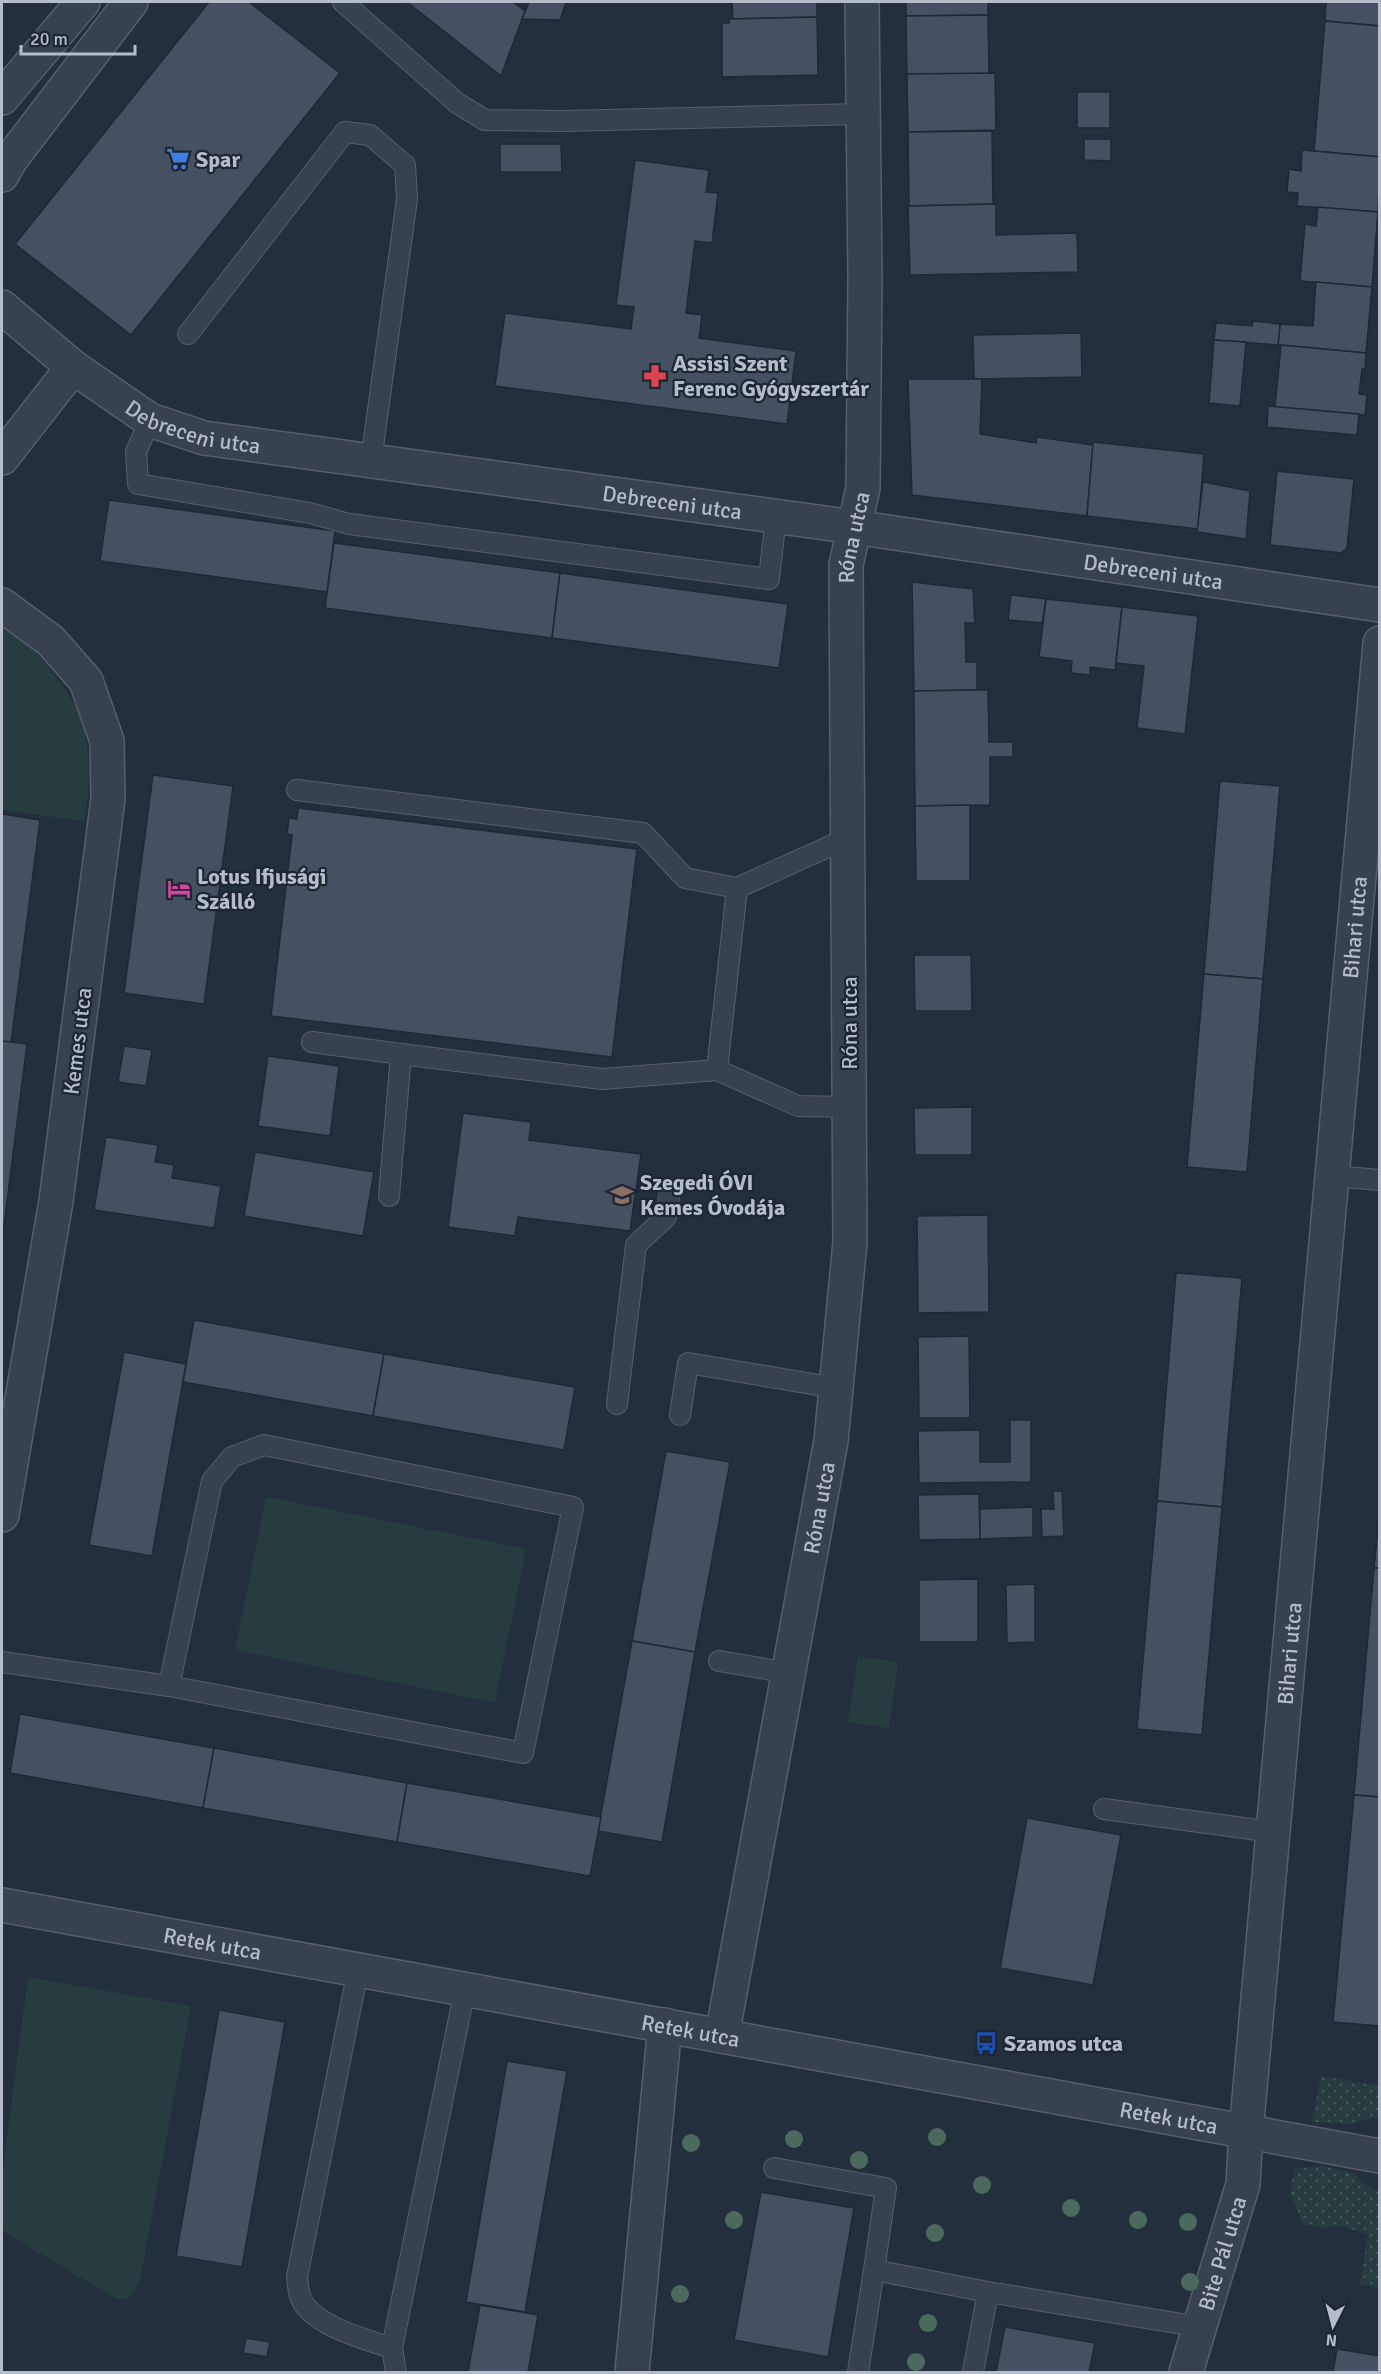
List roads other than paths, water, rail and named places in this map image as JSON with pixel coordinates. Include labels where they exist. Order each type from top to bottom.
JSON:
[{"type":"street","points":[[2,98],[82,2]]},
{"type":"street","points":[[2,175],[11,159],[131,2]]},
{"type":"street","name":"Róna utca","points":[[722,2036],[831,1441],[850,1242],[846,565],[863,488],[862,2]]},
{"type":"street","name":"Debreceni utca","points":[[2,308],[73,367],[150,420],[204,438],[854,527],[1380,604]]},
{"type":"street","points":[[2,458],[73,367]]},
{"type":"street","name":"Kemes utca","points":[[2,605],[51,641],[86,681],[107,741],[108,799],[57,1201],[2,1515]]},
{"type":"street","name":"Bihari utca","points":[[1246,2132],[1380,643]]},
{"type":"street","name":"Retek utca","points":[[2,1905],[1380,2156]]},
{"type":"street","points":[[632,2373],[665,2025]]},
{"type":"street","name":"Bite Pál utca","points":[[1186,2373],[1243,2184],[1246,2132]]},
{"type":"lane","points":[[343,2],[457,103],[485,120],[562,121],[863,114]]},
{"type":"lane","points":[[188,334],[345,132],[370,135],[405,165],[407,200],[371,461]]},
{"type":"lane","points":[[150,420],[136,452],[138,484],[310,513],[349,524],[769,579],[776,516]]},
{"type":"lane","points":[[297,790],[643,833],[685,878],[736,888],[848,838]]},
{"type":"lane","points":[[717,1070],[736,888]]},
{"type":"lane","points":[[312,1042],[602,1079],[717,1070],[798,1106],[849,1107]]},
{"type":"lane","points":[[389,1196],[401,1054]]},
{"type":"lane","points":[[1333,1176],[1380,1180]]},
{"type":"lane","points":[[617,1404],[636,1245],[666,1217],[670,1190]]},
{"type":"lane","points":[[680,1415],[688,1363],[836,1388]]},
{"type":"lane","points":[[2,1662],[169,1686],[523,1753],[573,1507],[264,1445],[232,1457],[212,1481],[169,1686]]},
{"type":"lane","points":[[719,1661],[789,1673]]},
{"type":"lane","points":[[1104,1809],[1274,1832]]},
{"type":"lane","points":[[358,1970],[297,2277],[300,2298],[315,2314],[345,2334],[392,2348]]},
{"type":"lane","points":[[396,2373],[392,2348],[465,1989]]},
{"type":"lane","points":[[774,2168],[886,2188],[858,2373]]},
{"type":"lane","points":[[874,2270],[988,2292],[1200,2327]]},
{"type":"lane","points":[[973,2373],[988,2292]]},
{"type":"place","name":"Spar","points":[[178,159]]},
{"type":"place","name":"Assisi Szent Ferenc Gyógyszertár","points":[[655,376]]},
{"type":"place","name":"Lotus Ifjusági Szálló","points":[[179,889]]},
{"type":"place","name":"Szegedi ÓVI Kemes Óvodája","points":[[622,1195]]},
{"type":"place","name":"Szamos utca","points":[[986,2043]]}]
